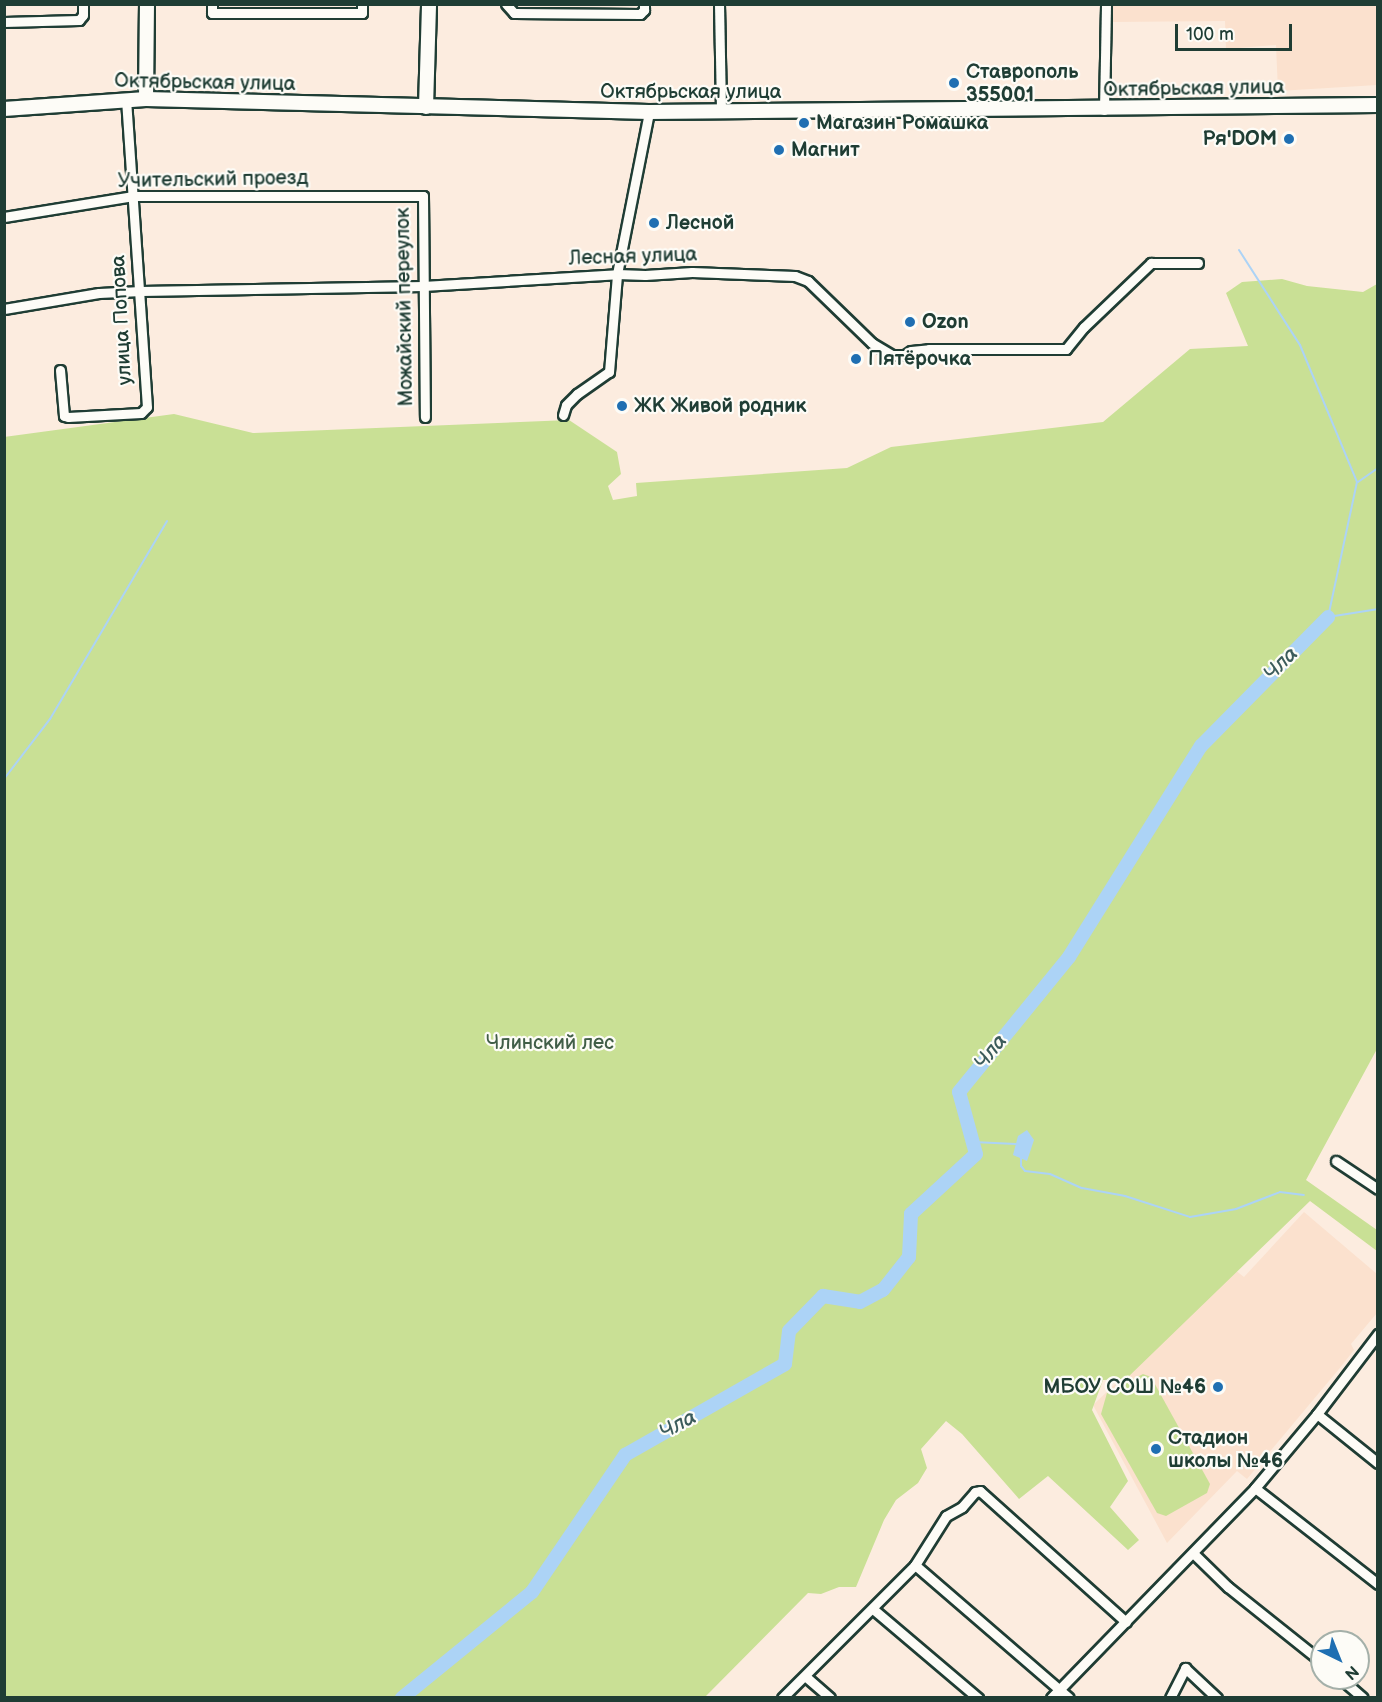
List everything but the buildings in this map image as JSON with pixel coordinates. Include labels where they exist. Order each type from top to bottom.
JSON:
[{"type":"main road","points":[[146,99],[147,4]]},
{"type":"main road","points":[[426,107],[429,4]]},
{"type":"main road","name":"Октябрьская улица","points":[[4,109],[146,99],[649,112],[1104,110],[1377,105]]},
{"type":"street","points":[[4,22],[79,20],[83,15],[83,4]]},
{"type":"street","points":[[212,4],[212,13],[362,13],[362,4]]},
{"type":"street","points":[[506,4],[514,13],[640,14],[644,10],[644,4]]},
{"type":"street","points":[[719,4],[721,112]]},
{"type":"street","points":[[1104,110],[1106,4]]},
{"type":"street","name":"улица Попова","points":[[60,370],[64,416],[141,413],[147,407],[141,291],[126,100]]},
{"type":"street","points":[[563,415],[566,405],[577,394],[609,372],[617,274],[649,112]]},
{"type":"street","name":"Учительский проезд","points":[[4,217],[133,196],[423,196]]},
{"type":"street","name":"Можайский переулок","points":[[423,196],[425,417]]},
{"type":"street","name":"Лесная улица","points":[[4,309],[99,293],[423,286],[617,274],[692,272],[795,276],[818,289],[877,347],[892,355],[929,349],[1066,349],[1084,327],[1151,263],[1198,262]]},
{"type":"street","points":[[1336,1161],[1377,1188]]},
{"type":"street","points":[[1051,1698],[1058,1688],[1126,1622],[1256,1488],[1317,1414],[1377,1334]]},
{"type":"street","points":[[1317,1414],[1377,1463]]},
{"type":"street","points":[[1256,1488],[1377,1584]]},
{"type":"street","points":[[782,1698],[915,1565],[946,1516],[963,1507],[975,1492],[980,1491],[1126,1622]]},
{"type":"street","points":[[1193,1553],[1228,1587],[1310,1652]]},
{"type":"street","points":[[915,1565],[1069,1698]]},
{"type":"street","points":[[873,1609],[978,1698]]},
{"type":"street","points":[[1170,1698],[1185,1668],[1216,1698]]},
{"type":"street","points":[[805,1676],[830,1698]]},
{"type":"shaded area","points":[[1113,5],[1377,5],[1377,85],[1278,91],[1276,45],[1226,49],[1225,21],[1113,22]]},
{"type":"shaded area","name":"МБОУ СОШ №46","points":[[1304,1212],[1377,1274],[1377,1313],[1351,1344],[1354,1350],[1247,1479],[1237,1471],[1167,1543],[1093,1405],[1235,1270],[1244,1277]]},
{"type":"green space","name":"Члинский лес","points":[[1282,279],[1307,286],[1363,292],[1377,284],[1377,1049],[1306,1180],[1377,1230],[1377,1251],[1310,1201],[1126,1379],[1103,1380],[1092,1410],[1128,1481],[1110,1507],[1139,1540],[1128,1550],[1048,1476],[1019,1499],[962,1434],[946,1421],[921,1449],[927,1468],[918,1483],[896,1500],[884,1520],[856,1587],[839,1587],[821,1594],[808,1593],[705,1697],[5,1697],[4,437],[174,414],[253,433],[569,420],[617,452],[621,474],[608,486],[613,500],[637,496],[636,483],[847,468],[891,447],[1103,422],[1190,349],[1248,346],[1226,293],[1242,282]]},
{"type":"green space","name":"Стадион школы №46","points":[[1143,1374],[1151,1377],[1210,1484],[1207,1493],[1166,1516],[1157,1513],[1101,1414],[1107,1393]]},
{"type":"water","points":[[1027,1130],[1034,1140],[1027,1161],[1013,1155],[1018,1136]]},
{"type":"waterway","name":"Чла","points":[[1239,250],[1300,345],[1357,482],[1328,617],[1378,609]]},
{"type":"waterway","points":[[1358,482],[1378,468]]},
{"type":"waterway","points":[[4,779],[50,719],[167,521]]},
{"type":"waterway","name":"Чла","points":[[402,1698],[532,1592],[625,1455],[785,1364],[789,1331],[823,1296],[860,1302],[883,1290],[909,1257],[911,1214],[976,1154],[959,1092],[1069,957],[1201,746],[1328,617]]},
{"type":"waterway","points":[[973,1142],[1016,1144]]},
{"type":"waterway","points":[[1021,1158],[1021,1166],[1025,1171],[1050,1174],[1082,1188],[1125,1196],[1190,1217],[1236,1209],[1280,1192],[1304,1195]]},
{"type":"place","name":"Ставрополь 355001","points":[[954,83]]},
{"type":"place","name":"Магазин Ромашка","points":[[804,123]]},
{"type":"place","name":"Ря'DOM","points":[[1289,139]]},
{"type":"place","name":"Магнит","points":[[779,150]]},
{"type":"place","name":"Лесной","points":[[654,223]]},
{"type":"place","name":"Ozon","points":[[910,322]]},
{"type":"place","name":"Пятёрочка","points":[[856,359]]},
{"type":"place","name":"ЖК Живой родник","points":[[622,406]]},
{"type":"place","name":"МБОУ СОШ №46","points":[[1218,1387]]},
{"type":"place","name":"Стадион школы №46","points":[[1156,1449]]}]
